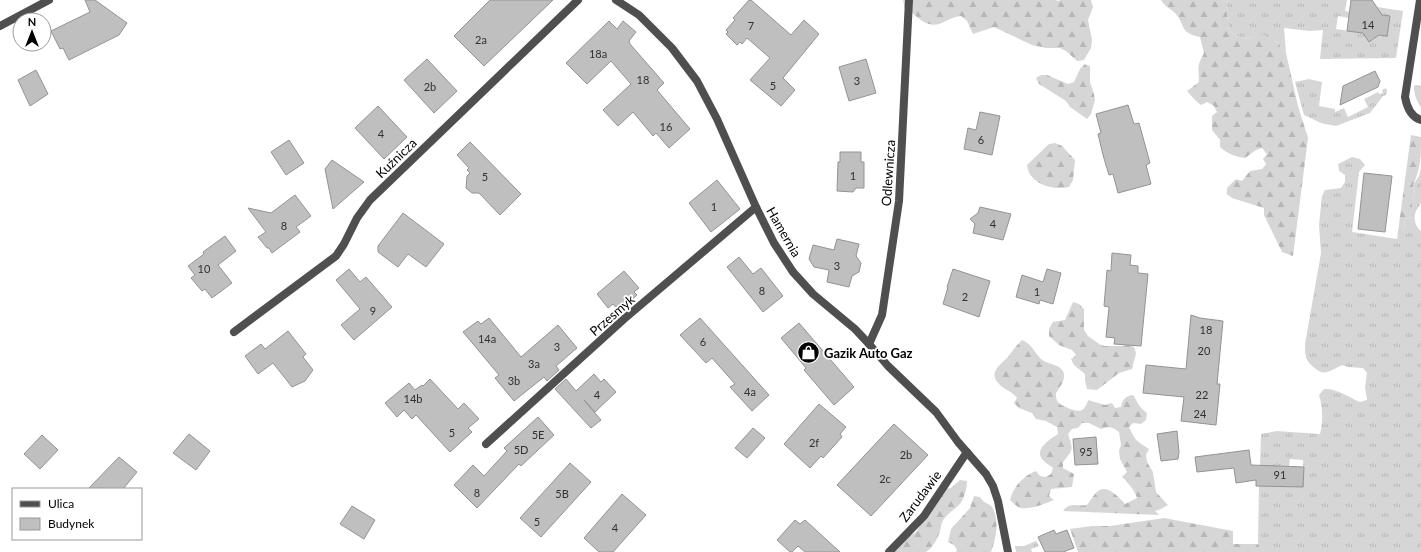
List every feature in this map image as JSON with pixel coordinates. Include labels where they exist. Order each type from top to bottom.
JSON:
[{"type":"street","points":[[0,26],[49,0]]},
{"type":"street","name":"Kuźnicza","points":[[234,332],[336,256],[357,218],[370,200],[578,0]]},
{"type":"street","name":"Hamernia","points":[[616,0],[639,15],[672,48],[697,81],[717,119],[756,207],[774,243],[793,272],[813,294],[855,329],[870,344],[888,366],[936,412],[986,474],[993,486],[998,501],[1008,552]]},
{"type":"street","name":"Odlewnicza","points":[[870,344],[882,315],[899,201],[909,0]]},
{"type":"street","points":[[1420,0],[1405,98],[1409,110],[1413,116],[1421,120]]},
{"type":"street","name":"Przesmyk","points":[[486,444],[624,319],[756,207]]},
{"type":"street","name":"Zarudawie","points":[[889,552],[924,516],[967,452]]},
{"type":"green space","points":[[903,0],[1091,0],[1093,7],[1088,20],[1092,40],[1091,48],[1084,60],[1077,61],[1066,51],[1060,48],[1046,48],[1032,45],[994,27],[973,34],[967,21],[961,16],[933,25],[929,24],[905,9]]},
{"type":"green space","points":[[1161,0],[1228,0],[1226,3],[1229,31],[1237,36],[1247,39],[1254,36],[1264,35],[1275,41],[1286,53],[1298,106],[1308,138],[1293,256],[1282,252],[1264,215],[1264,208],[1232,198],[1227,194],[1227,188],[1236,179],[1242,181],[1250,171],[1262,169],[1266,164],[1263,159],[1267,154],[1262,148],[1256,150],[1245,158],[1238,157],[1220,147],[1220,140],[1212,130],[1212,116],[1217,112],[1214,106],[1207,102],[1201,105],[1187,91],[1199,82],[1198,70],[1204,53],[1200,37],[1186,31],[1175,13]]},
{"type":"green space","points":[[1228,0],[1347,0],[1345,11],[1350,12],[1349,18],[1338,16],[1336,29],[1365,33],[1367,39],[1373,40],[1377,35],[1387,36],[1390,16],[1382,15],[1377,7],[1403,11],[1396,58],[1320,59],[1323,30],[1310,31],[1284,28],[1286,53],[1275,41],[1254,36],[1247,39],[1237,36],[1229,31],[1226,3]]},
{"type":"green space","points":[[1085,64],[1090,66],[1090,82],[1095,100],[1091,114],[1087,119],[1070,107],[1066,101],[1039,84],[1036,78],[1041,75],[1047,75],[1068,84],[1074,82],[1080,69]]},
{"type":"green space","points":[[1309,79],[1322,82],[1319,106],[1335,109],[1335,112],[1344,108],[1348,117],[1368,107],[1364,99],[1378,92],[1379,94],[1383,93],[1382,90],[1386,88],[1387,91],[1386,95],[1383,96],[1370,113],[1336,126],[1321,123],[1304,115],[1295,82]]},
{"type":"green space","points":[[1414,86],[1421,86],[1421,107],[1415,94]]},
{"type":"green space","points":[[1411,135],[1421,137],[1420,162],[1418,173],[1413,185],[1415,193],[1412,200],[1412,217],[1405,219],[1404,229],[1397,239]]},
{"type":"green space","points":[[1055,143],[1062,146],[1075,160],[1073,180],[1069,187],[1056,188],[1043,185],[1032,177],[1029,172],[1027,165],[1049,144]]},
{"type":"green space","points":[[1352,157],[1360,159],[1365,165],[1359,172],[1352,232],[1397,239],[1404,229],[1405,219],[1412,217],[1412,200],[1415,193],[1413,185],[1419,176],[1421,168],[1421,202],[1416,210],[1415,219],[1416,224],[1421,231],[1421,552],[1259,552],[1259,486],[1304,481],[1303,460],[1290,459],[1289,466],[1260,466],[1261,434],[1277,431],[1320,434],[1322,414],[1319,395],[1324,389],[1338,391],[1360,402],[1367,400],[1365,387],[1367,373],[1363,368],[1342,365],[1329,371],[1321,372],[1316,369],[1306,358],[1305,352],[1305,344],[1321,253],[1319,225],[1322,196],[1325,190],[1341,188],[1345,182],[1345,175],[1339,171],[1338,164]]},
{"type":"green space","points":[[1073,302],[1079,304],[1084,309],[1084,330],[1088,336],[1104,346],[1128,345],[1134,347],[1136,353],[1132,369],[1119,373],[1097,390],[1087,389],[1085,374],[1074,365],[1071,359],[1076,355],[1072,350],[1059,345],[1049,336],[1049,329],[1053,322],[1065,320]]},
{"type":"green space","points":[[1022,340],[1030,345],[1041,359],[1058,367],[1064,373],[1063,381],[1056,393],[1057,401],[1062,405],[1080,411],[1083,410],[1088,400],[1105,405],[1112,403],[1115,408],[1121,407],[1125,398],[1133,395],[1140,406],[1147,413],[1146,420],[1141,424],[1133,423],[1129,427],[1133,436],[1149,449],[1146,455],[1147,462],[1153,472],[1156,492],[1168,505],[1155,511],[1159,515],[1063,511],[1071,505],[1087,505],[1099,490],[1103,489],[1111,491],[1125,504],[1137,498],[1135,492],[1122,477],[1127,472],[1120,459],[1119,451],[1121,445],[1119,432],[1111,428],[1101,429],[1089,423],[1082,423],[1078,428],[1072,429],[1068,434],[1072,449],[1063,462],[1063,468],[1074,474],[1072,487],[1051,489],[1049,496],[1054,500],[1033,507],[1021,508],[1010,500],[1016,486],[1031,473],[1036,471],[1040,476],[1046,477],[1051,474],[1053,468],[1044,461],[1040,456],[1040,452],[1044,445],[1058,434],[1057,427],[1046,421],[1036,419],[1032,413],[1019,408],[1014,403],[1017,398],[996,381],[996,370]]},
{"type":"green space","points":[[960,480],[967,481],[963,499],[959,505],[943,520],[938,537],[930,548],[926,552],[893,552],[905,538],[916,532],[944,489],[951,488]]},
{"type":"green space","points":[[974,496],[980,497],[983,501],[991,505],[994,512],[997,524],[993,547],[991,552],[956,552],[957,550],[954,545],[948,542],[951,529],[970,508]]},
{"type":"green space","points":[[1164,518],[1233,531],[1233,544],[1258,544],[1259,552],[1078,552],[1070,529],[1092,526],[1110,526]]},
{"type":"green space","points":[[1036,541],[1039,546],[1031,549],[1032,552],[1016,552],[1015,546],[1024,546]]},
{"type":"building","points":[[85,0],[95,0],[127,23],[119,35],[69,60],[63,48],[60,49],[52,31],[90,12]]},
{"type":"building","points":[[490,0],[553,0],[484,66],[454,36]]},
{"type":"building","points":[[749,0],[751,0],[791,35],[804,20],[819,34],[783,78],[795,90],[781,106],[750,80],[770,58],[747,38],[742,44],[740,42],[737,45],[726,34],[728,32],[726,30],[735,20],[733,18]]},
{"type":"building","points":[[1351,0],[1372,0],[1382,15],[1390,16],[1387,36],[1379,35],[1369,42],[1363,33],[1347,31]]},
{"type":"building","points":[[609,21],[617,29],[623,21],[636,32],[629,41],[630,44],[664,83],[657,90],[690,129],[669,148],[656,133],[653,136],[633,112],[618,126],[603,110],[631,84],[611,61],[587,84],[566,63]]},
{"type":"building","points":[[427,59],[457,91],[434,113],[404,80]]},
{"type":"building","points":[[866,59],[876,93],[849,101],[839,67]]},
{"type":"building","points":[[36,70],[48,94],[30,106],[18,80]]},
{"type":"building","points":[[1375,71],[1380,81],[1378,87],[1340,105],[1343,86]]},
{"type":"building","points":[[1128,105],[1134,124],[1139,123],[1150,163],[1146,165],[1151,184],[1118,193],[1113,174],[1109,175],[1103,155],[1098,134],[1101,133],[1096,114]]},
{"type":"building","points":[[378,106],[407,137],[384,159],[355,128]]},
{"type":"building","points":[[980,112],[1000,116],[992,155],[964,149],[968,128],[976,130]]},
{"type":"building","points":[[289,140],[304,163],[286,175],[271,152]]},
{"type":"building","points":[[470,142],[521,194],[500,215],[479,193],[472,193],[466,188],[467,176],[470,173],[467,170],[469,168],[457,155]]},
{"type":"building","points":[[840,152],[861,152],[861,162],[864,162],[864,188],[856,188],[853,192],[837,191],[838,162],[840,162]]},
{"type":"building","points":[[332,160],[364,182],[333,209],[325,169]]},
{"type":"building","points":[[1364,173],[1392,176],[1385,232],[1358,229]]},
{"type":"building","points":[[717,180],[740,209],[711,232],[689,203]]},
{"type":"building","points":[[295,195],[311,216],[296,227],[300,232],[272,253],[258,237],[266,232],[248,208],[271,213]]},
{"type":"building","points":[[980,207],[1011,214],[1003,240],[973,233],[975,224],[970,219],[978,213]]},
{"type":"building","points":[[403,213],[444,244],[426,267],[408,254],[398,267],[378,252],[378,246]]},
{"type":"building","points":[[225,236],[236,251],[218,265],[232,283],[212,298],[205,289],[202,291],[191,278],[195,275],[188,266],[204,254],[203,252]]},
{"type":"building","points":[[837,239],[859,244],[856,256],[861,263],[859,272],[852,276],[849,287],[827,282],[829,270],[814,267],[809,259],[813,245],[834,250]]},
{"type":"building","points":[[1112,253],[1131,255],[1130,265],[1138,266],[1138,273],[1148,274],[1141,346],[1114,344],[1115,338],[1106,337],[1109,307],[1104,306],[1107,270],[1111,271]]},
{"type":"building","points":[[739,257],[753,274],[761,268],[783,296],[763,312],[727,267]]},
{"type":"building","points":[[349,269],[360,282],[366,277],[392,307],[354,340],[341,325],[360,309],[336,280]]},
{"type":"building","points":[[953,269],[990,281],[979,317],[943,304]]},
{"type":"building","points":[[1047,269],[1061,273],[1053,304],[1040,300],[1039,304],[1016,297],[1022,275],[1043,282]]},
{"type":"building","points":[[624,271],[639,288],[634,292],[637,295],[619,311],[613,304],[608,308],[597,294]]},
{"type":"building","points":[[1191,315],[1200,318],[1223,321],[1217,384],[1220,384],[1216,425],[1181,421],[1184,397],[1143,393],[1146,365],[1186,369]]},
{"type":"building","points":[[489,318],[521,357],[558,325],[577,348],[556,366],[559,370],[547,381],[544,377],[514,401],[495,378],[499,375],[463,332],[478,321],[481,324]]},
{"type":"building","points":[[700,318],[769,395],[752,411],[730,387],[735,384],[712,358],[706,363],[680,335]]},
{"type":"building","points":[[799,323],[854,387],[834,405],[804,370],[806,368],[781,338]]},
{"type":"building","points":[[288,331],[306,354],[303,357],[313,370],[305,381],[292,387],[273,363],[258,374],[245,356],[261,344],[265,349]]},
{"type":"building","points":[[594,374],[601,382],[604,379],[616,392],[595,412],[584,400],[601,420],[591,428],[555,389],[566,379],[576,391]]},
{"type":"building","points":[[430,379],[458,409],[464,403],[479,419],[468,428],[472,432],[450,452],[416,415],[412,419],[404,410],[397,417],[385,403],[409,383],[415,390],[422,385],[423,386]]},
{"type":"building","points":[[819,404],[846,427],[840,434],[842,437],[823,458],[821,456],[810,468],[784,444]]},
{"type":"building","points":[[538,417],[554,435],[521,466],[519,464],[477,508],[454,485],[473,465],[484,476],[507,451],[504,448]]},
{"type":"building","points":[[894,424],[928,455],[871,516],[837,485]]},
{"type":"building","points":[[753,428],[765,438],[747,458],[735,448]]},
{"type":"building","points":[[1177,431],[1179,452],[1178,459],[1161,461],[1157,434]]},
{"type":"building","points":[[189,434],[210,451],[196,470],[173,453]]},
{"type":"building","points":[[42,435],[58,450],[40,469],[24,454]]},
{"type":"building","points":[[1096,437],[1098,464],[1075,465],[1073,439]]},
{"type":"building","points":[[1249,450],[1251,465],[1304,467],[1303,487],[1256,486],[1256,480],[1236,483],[1234,468],[1197,472],[1195,457]]},
{"type":"building","points":[[119,457],[137,472],[124,488],[89,488]]},
{"type":"building","points":[[570,463],[591,482],[541,537],[520,518]]},
{"type":"building","points":[[622,494],[646,515],[613,552],[599,552],[584,538]]},
{"type":"building","points":[[352,506],[375,520],[364,539],[340,524]]},
{"type":"building","points":[[795,520],[800,524],[805,520],[840,552],[805,552],[798,546],[790,552],[777,540]]},
{"type":"building","points":[[1054,530],[1056,534],[1067,530],[1074,548],[1063,552],[1045,552],[1038,537]]},
{"type":"place","name":"Gazik Auto Gaz","points":[[808,353]]}]
